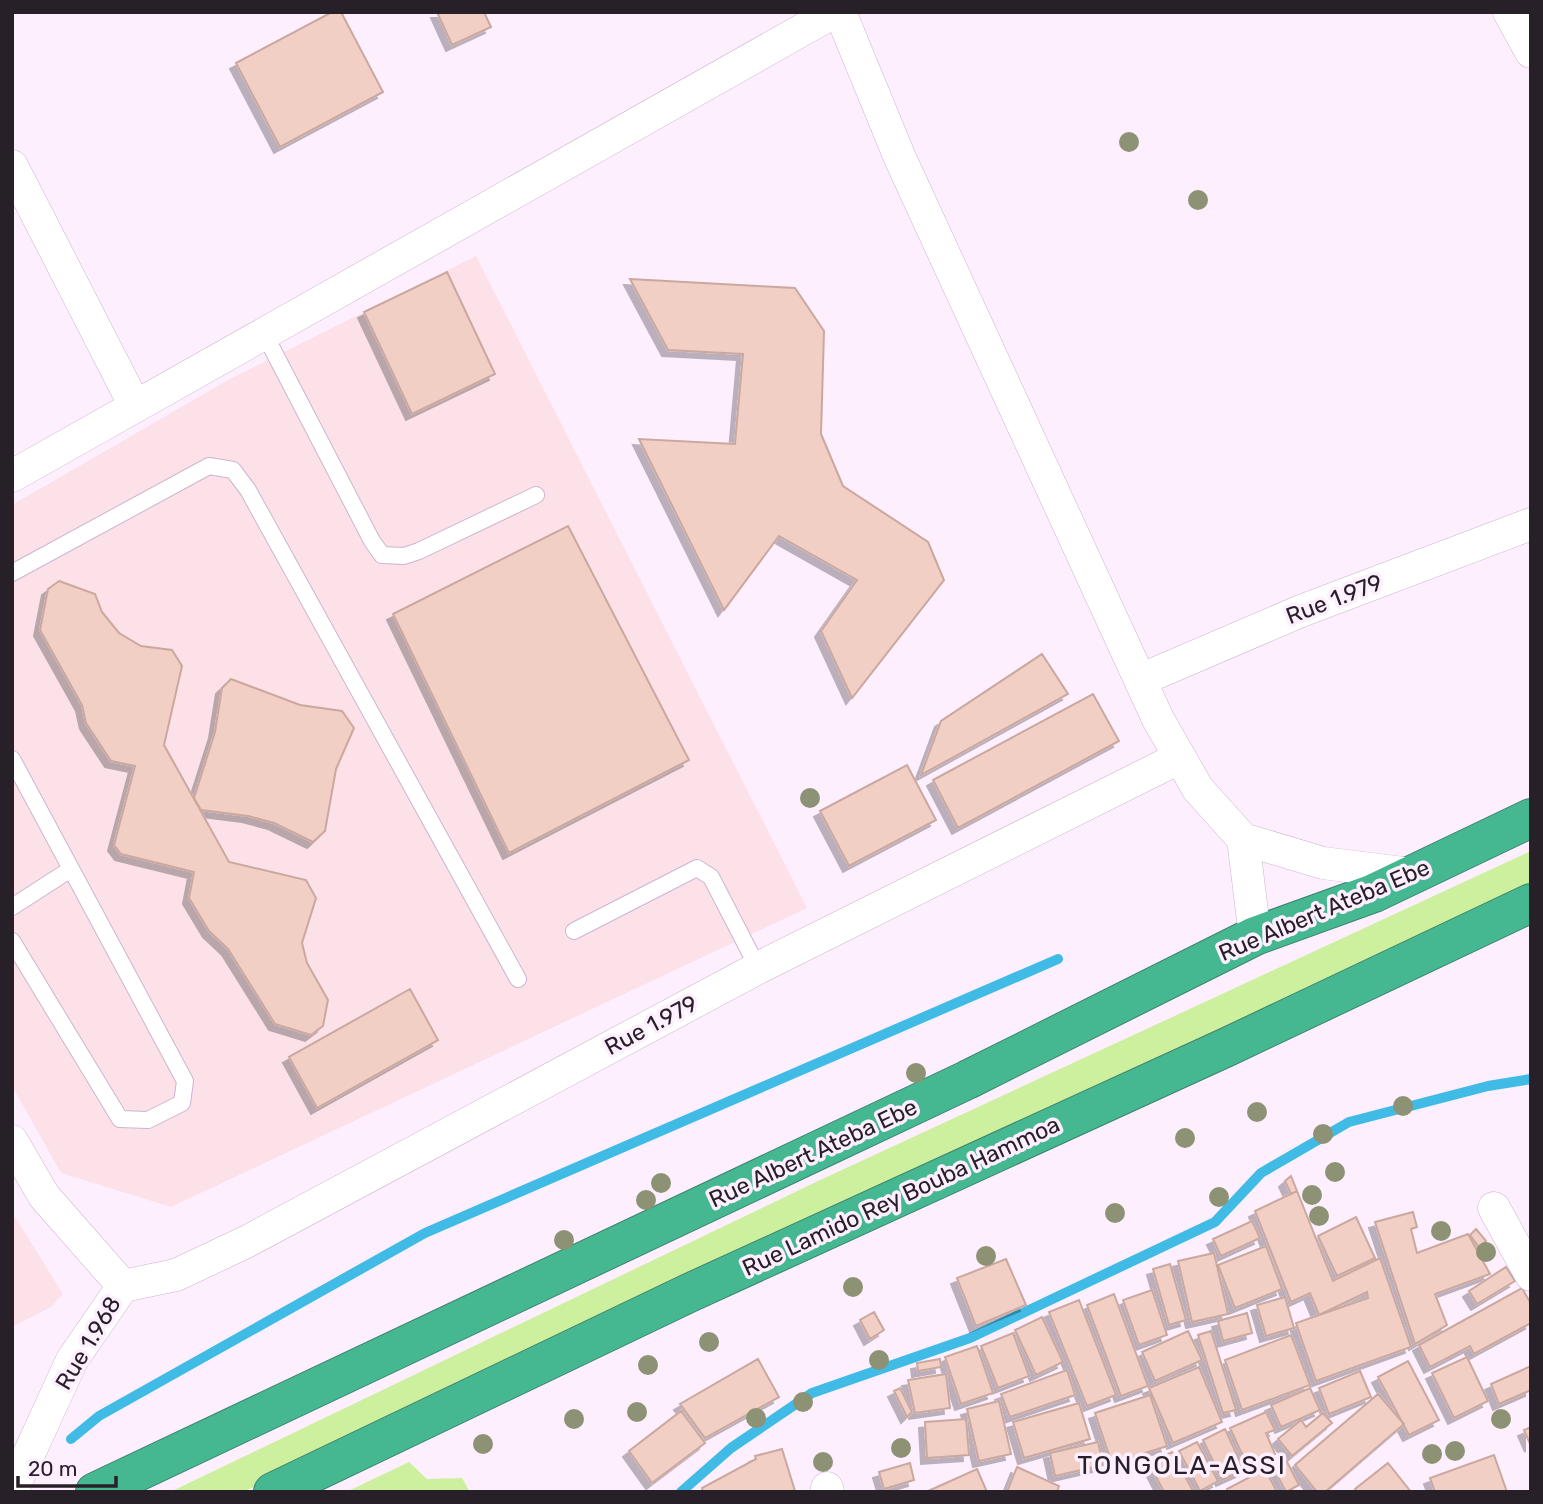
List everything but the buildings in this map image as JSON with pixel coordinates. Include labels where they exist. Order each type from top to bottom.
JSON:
[{"type":"highway","name":"Rue Albert Ateba Ebe","points":[[95,1492],[967,1080],[1255,936],[1374,893],[1531,818]]},
{"type":"highway","name":"Rue Lamido Rey Bouba Hammoa","points":[[273,1492],[690,1293],[1227,1047],[1531,903]]},
{"type":"street","points":[[12,476],[837,12],[900,158],[1140,680],[1179,758],[1198,789],[1243,839],[1323,863],[1412,874]]},
{"type":"street","points":[[1509,12],[1531,52]]},
{"type":"street","points":[[12,166],[135,406]]},
{"type":"street","name":"Rue 1.979","points":[[1140,680],[1301,611],[1531,524]]},
{"type":"street","name":"Rue 1.979","points":[[123,1286],[176,1275],[246,1242],[758,968],[1179,758]]},
{"type":"street","points":[[1243,839],[1255,936]]},
{"type":"street","name":"Rue 1.968","points":[[12,1141],[44,1196],[123,1286],[72,1360],[15,1480]]},
{"type":"street","points":[[1494,1208],[1531,1275]]},
{"type":"lane","points":[[264,333],[372,541],[382,555],[404,556],[419,551],[536,495]]},
{"type":"lane","points":[[12,573],[209,466],[233,470],[248,490],[518,979]]},
{"type":"lane","points":[[12,759],[185,1081],[182,1103],[148,1120],[120,1119],[12,941]]},
{"type":"lane","points":[[574,932],[696,868],[711,877],[758,968]]},
{"type":"lane","points":[[12,907],[71,869]]},
{"type":"shaded area","points":[[476,256],[807,908],[171,1207],[61,1173],[12,1086],[12,505],[228,380]]},
{"type":"shaded area","points":[[12,1212],[63,1294],[51,1307],[12,1327]]},
{"type":"green space","points":[[1531,851],[1531,886],[243,1492],[170,1492],[818,1181]]},
{"type":"green space","points":[[409,1462],[427,1479],[462,1478],[470,1492],[346,1492]]},
{"type":"waterway","points":[[71,1439],[99,1416],[425,1233],[1058,959]]},
{"type":"waterway","points":[[681,1492],[731,1448],[812,1393],[970,1338],[1215,1222],[1261,1173],[1349,1122],[1488,1086],[1531,1079]]},
{"type":"district","name":"TONGOLA-ASSI","points":[[1182,1465]]}]
